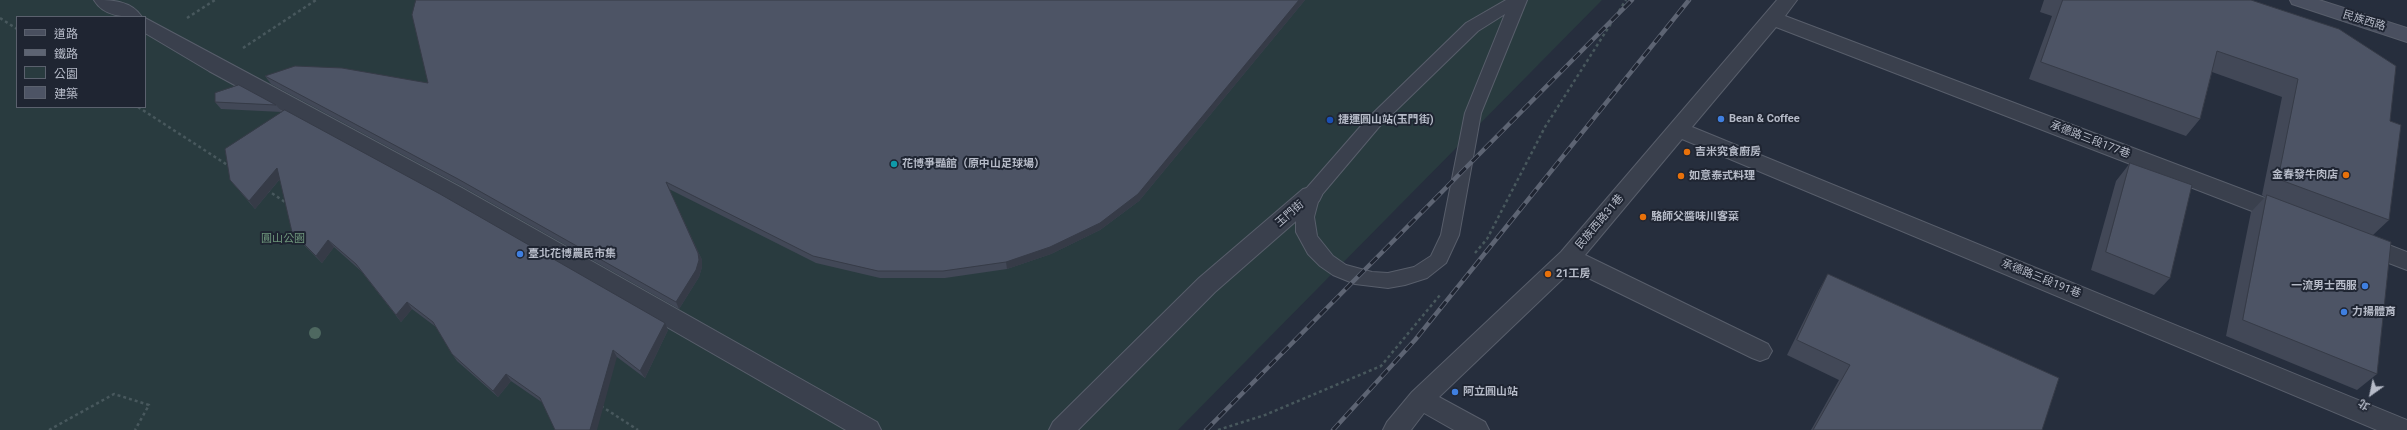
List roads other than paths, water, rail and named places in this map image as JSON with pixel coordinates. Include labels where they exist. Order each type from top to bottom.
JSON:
[{"type":"street","points":[[103,0],[130,16]]},
{"type":"street","name":"民族西路31巷","points":[[1396,430],[1421,399],[1569,258],[1788,0]]},
{"type":"street","name":"民族西路","points":[[2299,0],[2407,35]]},
{"type":"street","name":"承德路三段177巷","points":[[1773,19],[2306,223]]},
{"type":"street","points":[[146,25],[216,66],[454,194],[868,430]]},
{"type":"street","name":"承德路三段191巷","points":[[1678,129],[2404,430]]},
{"type":"street","name":"玉門街","points":[[1062,430],[1207,285],[1311,195]]},
{"type":"street","points":[[2343,237],[2407,261]]},
{"type":"street","points":[[1569,258],[1760,351]]},
{"type":"street","points":[[1421,399],[1476,430]]},
{"type":"lane","points":[[1311,195],[1305,210],[1304,226],[1309,242],[1321,256],[1336,268],[1356,277],[1378,280],[1399,279],[1418,273],[1434,263],[1445,250],[1450,235],[1473,113],[1518,0]]},
{"type":"lane","name":"玉門街","points":[[1311,195],[1373,123],[1472,27],[1518,0]]},
{"type":"railway","points":[[1206,430],[1632,0]]},
{"type":"railway","points":[[1333,430],[1415,340],[1689,0]]},
{"type":"place","name":"Bean & Coffee","points":[[1721,119]]},
{"type":"place","name":"捷運圓山站(玉門街)","points":[[1330,120]]},
{"type":"place","name":"吉米究食廚房","points":[[1687,152]]},
{"type":"place","name":"花博爭豔館（原中山足球場）","points":[[894,164]]},
{"type":"place","name":"金春發牛肉店","points":[[2346,175]]},
{"type":"place","name":"如意泰式料理","points":[[1681,176]]},
{"type":"place","name":"駱師父醬味川客菜","points":[[1643,217]]},
{"type":"place","name":"臺北花博農民市集","points":[[520,254]]},
{"type":"place","name":"21工房","points":[[1548,274]]},
{"type":"place","name":"一流男士西服","points":[[2365,286]]},
{"type":"place","name":"力揚體育","points":[[2344,312]]},
{"type":"place","name":"阿立圓山站","points":[[1455,392]]},
{"type":"park label","name":"圓山公園","points":[[283,239]]}]
